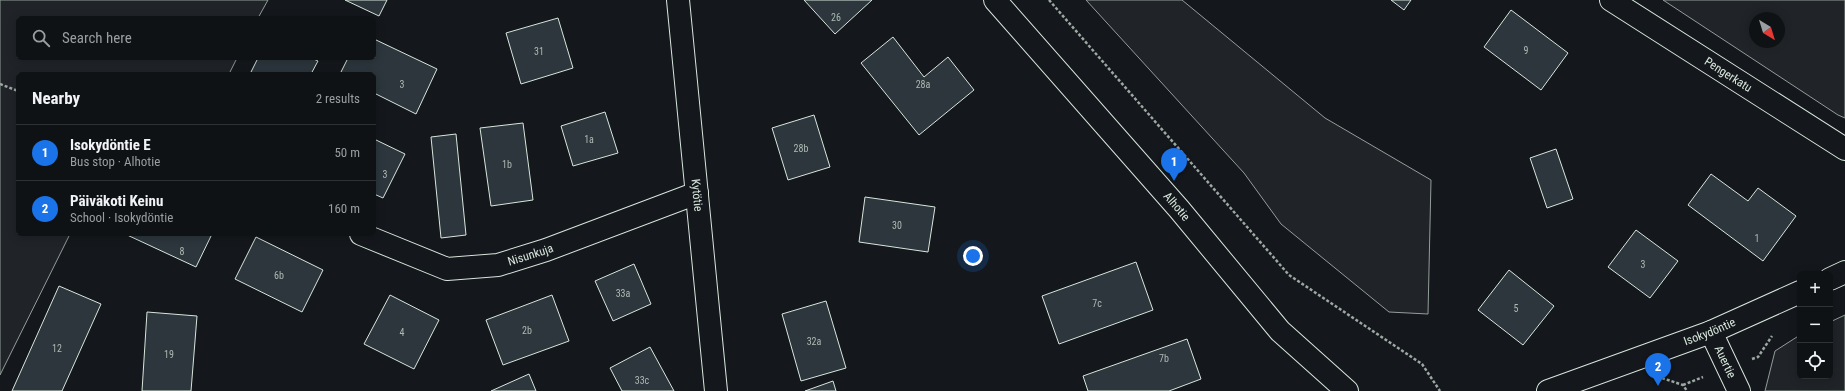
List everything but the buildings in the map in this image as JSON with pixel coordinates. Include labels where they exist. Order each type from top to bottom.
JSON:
[{"type":"street","name":"Kytötie","points":[[678,0],[716,391]]},
{"type":"street","name":"Alhotie","points":[[995,0],[1179,210],[1280,331],[1347,391]]},
{"type":"street","name":"Pengerkatu","points":[[1611,0],[1845,149]]},
{"type":"street","name":"Nisunkuja","points":[[366,236],[447,269],[498,265],[546,250],[697,193]]},
{"type":"street","points":[[1833,278],[1845,272]]},
{"type":"street","name":"Isokydöntie","points":[[1548,391],[1711,332],[1797,293]]},
{"type":"street","name":"Auertie","points":[[1711,332],[1739,391]]},
{"type":"path","points":[[1049,0],[1289,275],[1422,364],[1440,391]]},
{"type":"path","points":[[0,84],[16,90]]},
{"type":"path","points":[[1683,384],[1687,391]]},
{"type":"shaded area","points":[[0,0],[268,0],[259,16],[16,16],[16,60],[236,60],[230,72],[16,72],[16,236],[69,236],[0,375]]},
{"type":"shaded area","points":[[1086,0],[1182,0],[1325,118],[1431,180],[1428,314],[1389,312],[1281,224],[1244,173]]},
{"type":"shaded area","points":[[1663,0],[1845,0],[1845,118],[1838,115]]},
{"type":"shaded area","points":[[1845,315],[1845,391],[1765,391],[1775,351],[1797,337],[1797,379],[1833,379],[1833,321]]},
{"type":"place","name":"Isokydöntie E","points":[[1174,181]]},
{"type":"place","name":"Päiväkoti Keinu","points":[[1658,386]]}]
